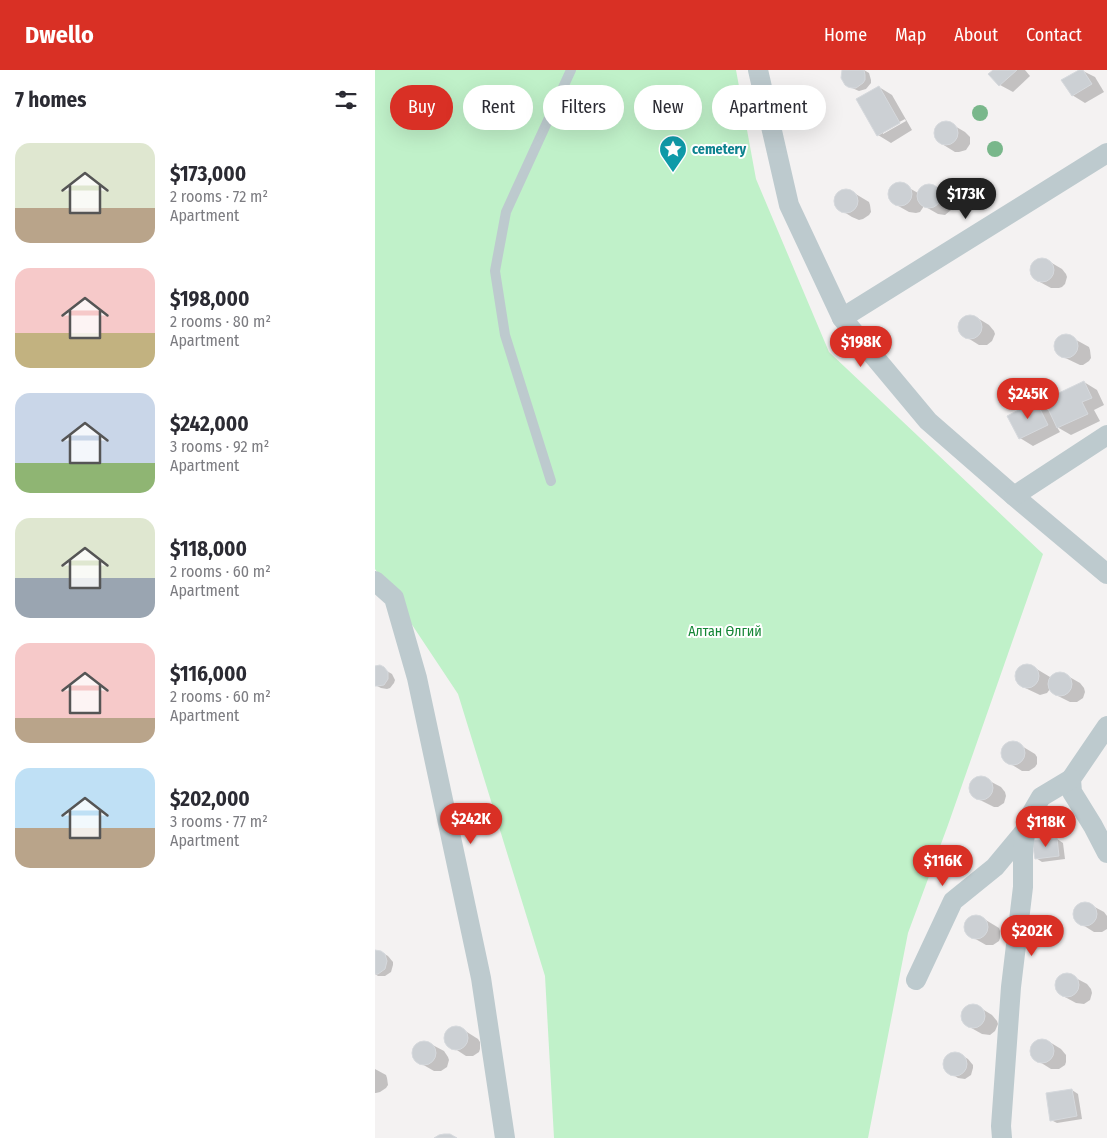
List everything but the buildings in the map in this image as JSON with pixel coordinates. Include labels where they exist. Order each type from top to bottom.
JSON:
[{"type":"street","points":[[758,70],[789,204],[842,318],[927,421],[1107,574]]},
{"type":"street","points":[[842,318],[1107,153]]},
{"type":"street","points":[[1014,496],[1107,435]]},
{"type":"street","points":[[375,581],[394,598],[417,678],[481,978],[505,1138]]},
{"type":"street","points":[[1002,1138],[1001,1126],[1011,987],[1023,887],[1023,848],[1027,821],[1041,797],[1071,779],[1107,726]]},
{"type":"street","points":[[1071,779],[1072,792],[1107,853]]},
{"type":"street","points":[[916,980],[953,901],[995,866],[1025,831]]},
{"type":"lane","points":[[551,481],[505,336],[495,271],[506,212],[571,70]]},
{"type":"green space","name":"Алтан Өлгий","points":[[375,70],[736,70],[739,85],[712,85],[712,130],[747,130],[756,179],[829,352],[1043,554],[908,933],[868,1138],[554,1138],[545,976],[458,694],[375,569]]},
{"type":"place","name":"cemetery","points":[[673,173]]}]
